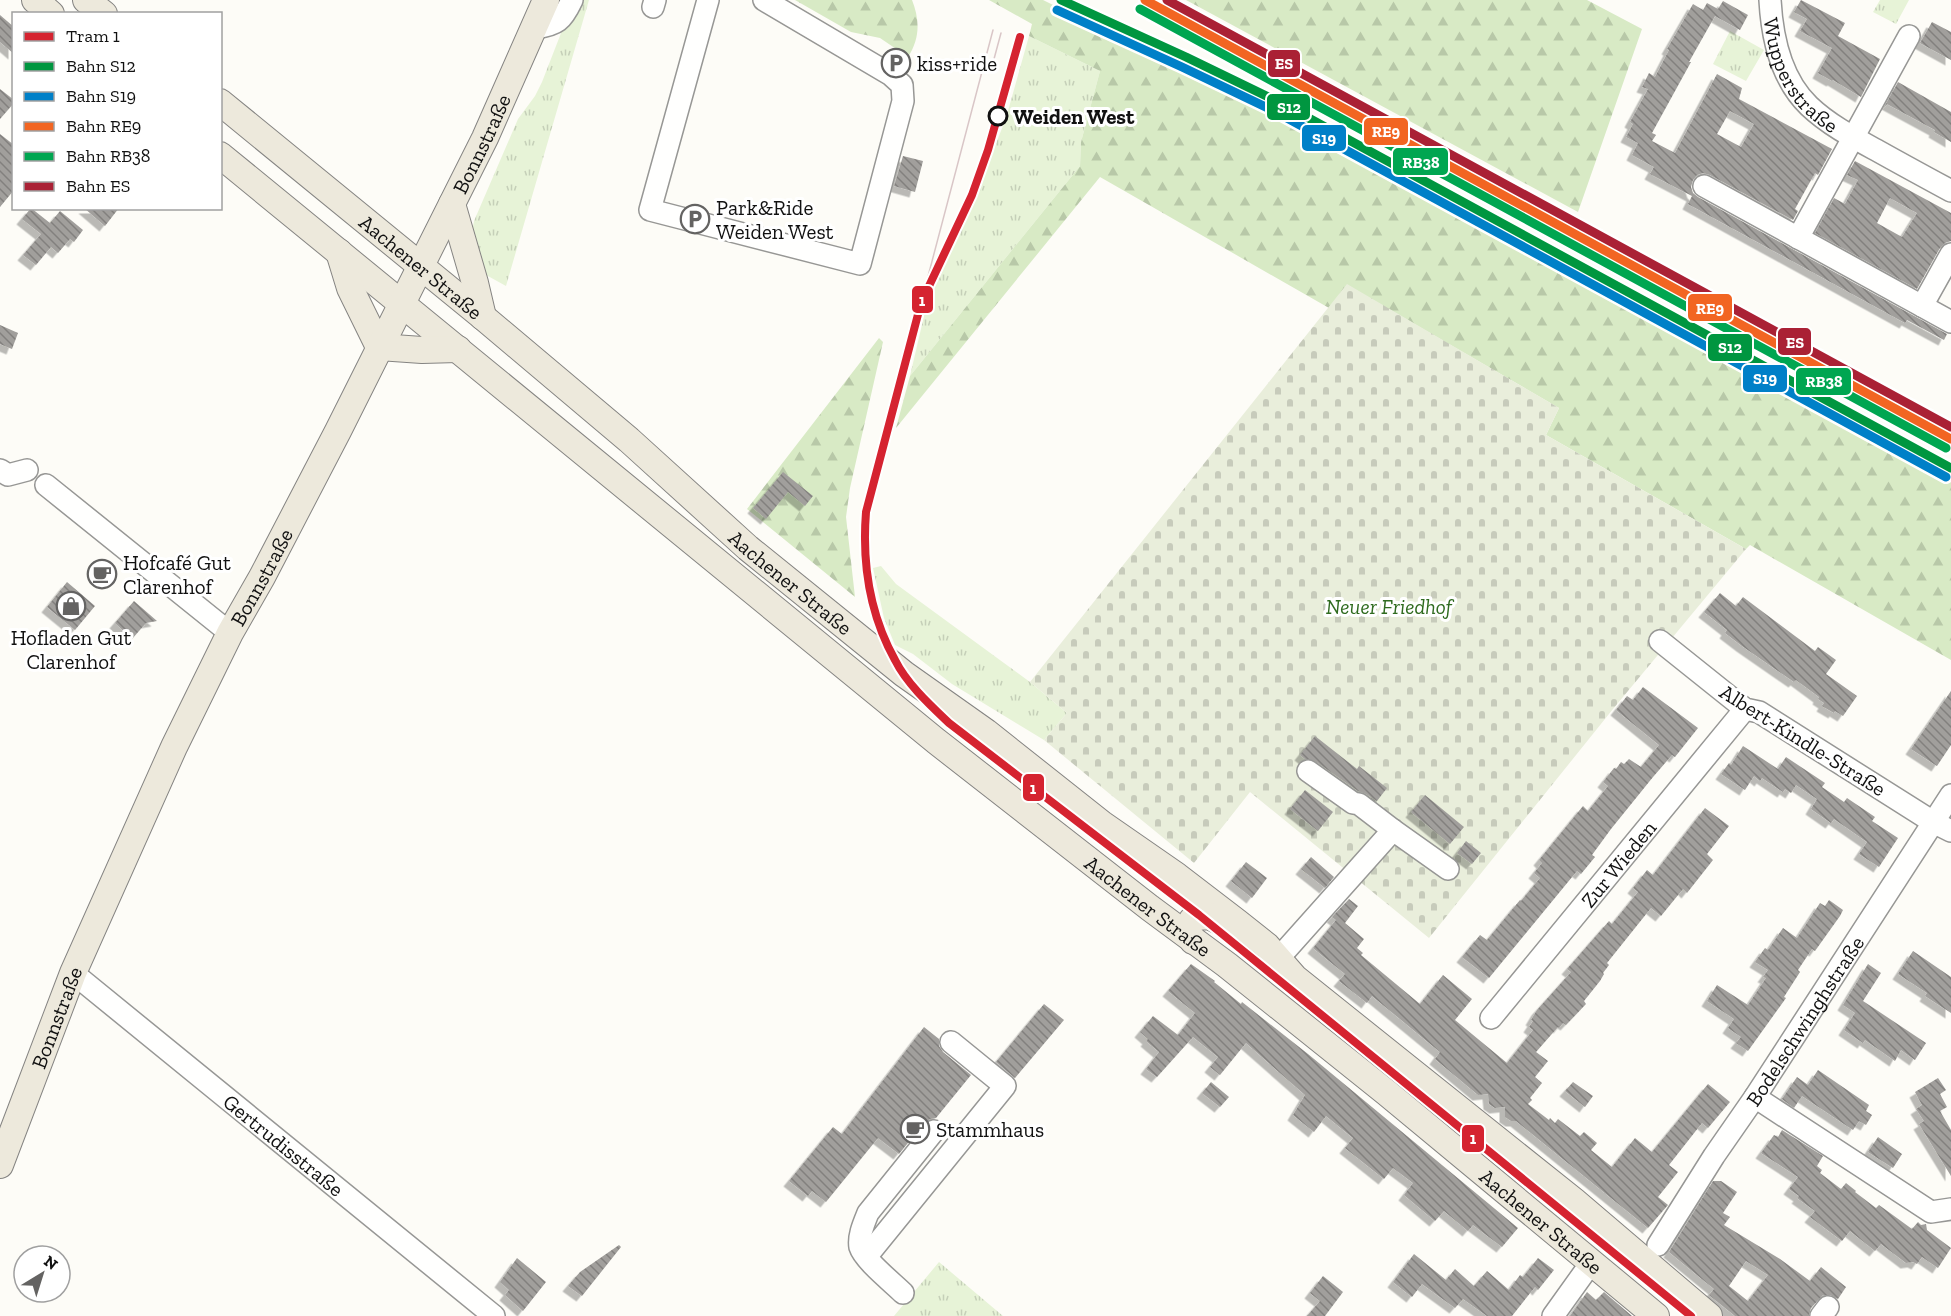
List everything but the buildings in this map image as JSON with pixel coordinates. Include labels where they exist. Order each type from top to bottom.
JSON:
[{"type":"main road","points":[[35,0],[49,12]]},
{"type":"main road","points":[[86,0],[101,12]]},
{"type":"main road","name":"Bonnstraße","points":[[0,1165],[73,973],[169,758],[230,633],[273,556],[452,204],[489,129],[546,0]]},
{"type":"main road","name":"Aachener Straße","points":[[222,104],[483,317],[629,440],[748,548],[898,669],[986,732],[1102,824],[1177,876],[1251,934],[1266,946],[1295,978],[1598,1221],[1651,1254],[1709,1316]]},
{"type":"main road","name":"Aachener Straße","points":[[222,156],[936,741],[1227,965],[1387,1093],[1656,1316]]},
{"type":"main road","points":[[452,204],[483,317]]},
{"type":"main road","points":[[339,252],[350,288],[379,347],[422,350],[458,349]]},
{"type":"main road","points":[[1193,941],[1188,931],[1189,926],[1192,920],[1199,915],[1209,916],[1251,934]]},
{"type":"main road","points":[[1591,1263],[1598,1247],[1598,1221]]},
{"type":"main road","points":[[1591,1263],[1608,1254],[1629,1257],[1651,1254]]},
{"type":"street","points":[[535,28],[553,25],[559,21],[572,0]]},
{"type":"street","points":[[708,0],[650,210],[860,264],[903,101],[902,85],[871,62],[764,0]]},
{"type":"street","name":"Wupperstraße","points":[[1770,0],[1771,26],[1776,48],[1792,82],[1808,104],[1824,119],[1853,137],[1951,192]]},
{"type":"street","name":"Wupperstraße","points":[[1853,137],[1909,36]]},
{"type":"street","points":[[1798,238],[1853,137]]},
{"type":"street","points":[[1704,186],[1951,322]]},
{"type":"street","points":[[1922,306],[1951,254]]},
{"type":"street","points":[[0,470],[8,475],[27,470]]},
{"type":"street","points":[[46,485],[230,633]]},
{"type":"street","name":"Albert-Kindle-Straße","points":[[1660,641],[1745,709],[1759,712],[1942,826]]},
{"type":"street","name":"Zur Wieden","points":[[1491,1018],[1745,709]]},
{"type":"street","points":[[1308,771],[1353,803],[1359,804],[1448,869]]},
{"type":"street","name":"Bodelschwinghstraße","points":[[1651,1254],[1714,1156],[1942,826],[1951,795]]},
{"type":"street","points":[[1277,960],[1393,830]]},
{"type":"street","name":"Gertrudisstraße","points":[[73,973],[494,1316]]},
{"type":"street","points":[[867,1256],[1005,1086],[951,1042]]},
{"type":"street","points":[[1755,1097],[1932,1212],[1951,1209]]},
{"type":"street","points":[[903,1293],[876,1269],[860,1247],[862,1227],[868,1214],[934,1131]]},
{"type":"street","points":[[1553,1316],[1591,1263]]},
{"type":"green space","points":[[579,0],[589,0],[506,286],[477,270],[471,237],[474,221],[518,119],[535,96],[563,28]]},
{"type":"green space","points":[[795,0],[912,0],[918,29],[915,43],[908,57],[880,38],[851,32]]},
{"type":"green space","points":[[989,0],[1043,0],[1305,129],[1565,268],[1569,276],[1580,282],[1591,280],[1951,479],[1951,660],[1750,545],[1746,549],[1546,435],[1559,408],[1347,285],[1329,308],[1100,177],[896,428],[910,376],[1080,166],[1081,142],[1100,71],[1029,36],[1032,24]]},
{"type":"green space","points":[[1186,0],[1587,0],[1642,29],[1578,212]]},
{"type":"green space","points":[[1880,0],[1909,0],[1896,24],[1873,12]]},
{"type":"green space","points":[[1730,31],[1764,50],[1746,81],[1713,64]]},
{"type":"green space","points":[[1029,36],[1100,71],[1081,142],[1080,166],[910,376],[928,299],[976,195],[1006,118]]},
{"type":"green space","name":"Neuer Friedhof","points":[[1347,284],[1559,408],[1546,435],[1746,549],[1613,709],[1429,938],[1250,792],[1194,863],[1044,740],[1067,713],[1030,682]]},
{"type":"green space","points":[[879,338],[883,342],[850,488],[846,517],[855,597],[747,509]]},
{"type":"green space","points":[[881,566],[896,584],[1030,682],[1067,713],[1044,740],[952,684],[913,654],[895,645],[884,618],[873,568]]},
{"type":"green space","points":[[939,1262],[1003,1316],[894,1316]]},
{"type":"tram line","points":[[921,303],[993,30]]},
{"type":"tram line","points":[[994,59],[1001,33]]},
{"type":"tram line","name":"1","points":[[1020,37],[988,150],[972,195],[921,303],[866,512],[867,569],[874,607],[886,643],[912,686],[949,723],[1199,915],[1691,1316]]},
{"type":"rail line","name":"S12","points":[[1061,0],[1281,103],[1951,468]]},
{"type":"rail line","name":"RE9","points":[[1145,0],[1951,439]]},
{"type":"rail line","name":"ES","points":[[1167,0],[1951,427]]},
{"type":"rail line","name":"RB38","points":[[1140,9],[1946,448]]},
{"type":"rail line","name":"S19","points":[[1057,10],[1276,112],[1946,477]]},
{"type":"place","name":"kiss+ride","points":[[896,63]]},
{"type":"place","name":"Weiden West","points":[[998,116]]},
{"type":"place","name":"Park&Ride Weiden West","points":[[695,219]]},
{"type":"place","name":"Hofcafé Gut Clarenhof","points":[[102,574]]},
{"type":"place","name":"Hofladen Gut Clarenhof","points":[[71,606]]},
{"type":"place","name":"Stammhaus","points":[[915,1129]]}]
